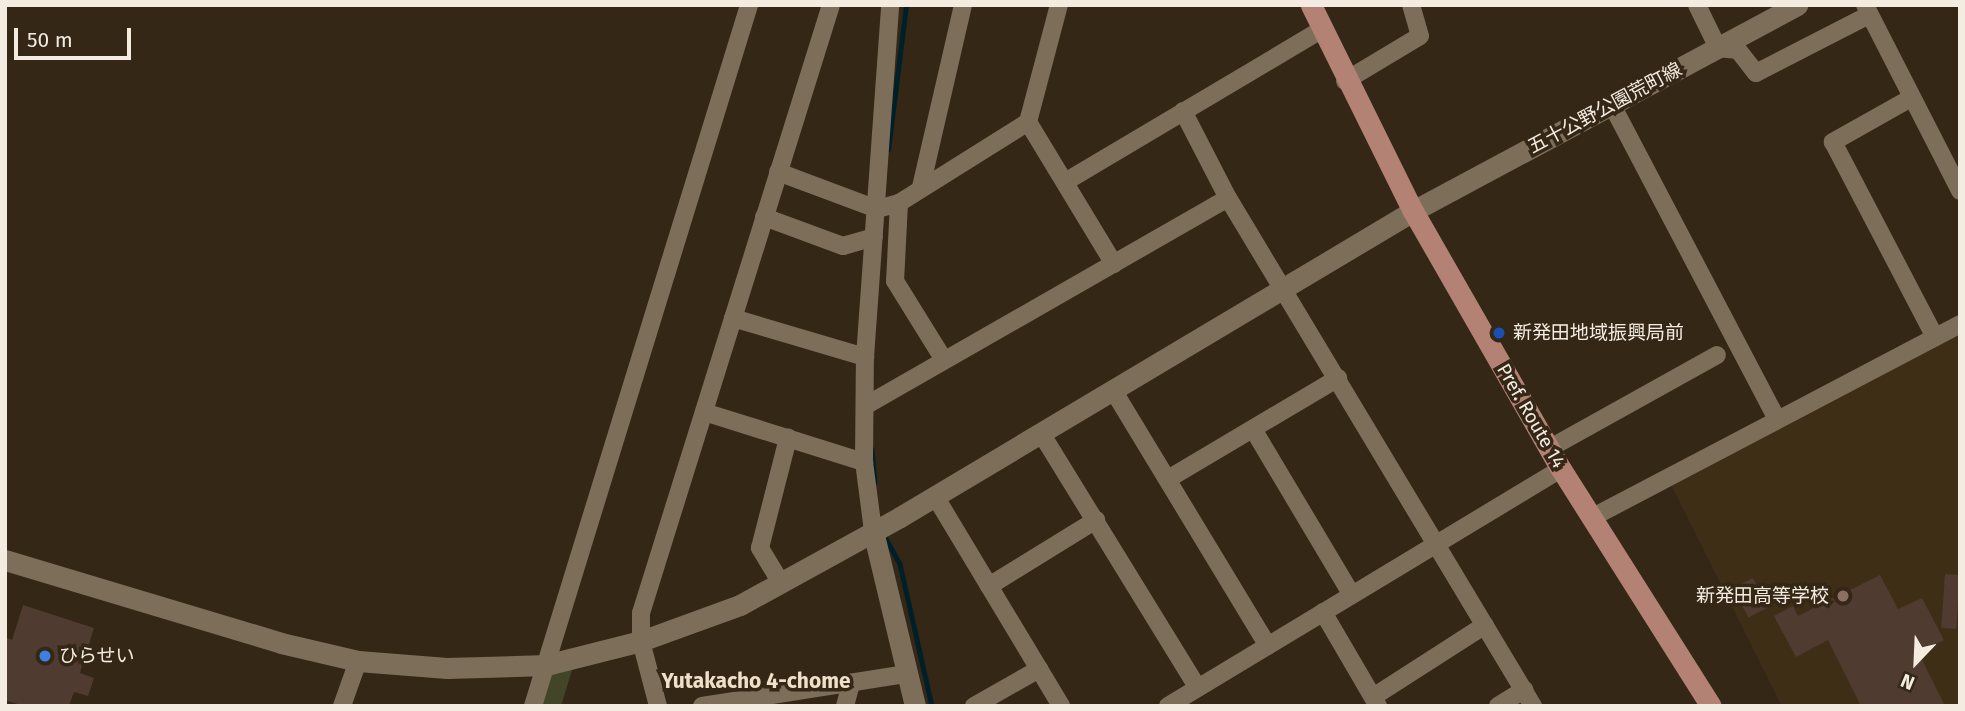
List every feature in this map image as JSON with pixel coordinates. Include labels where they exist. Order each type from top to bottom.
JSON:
[{"type":"main road","name":"Pref. Route 14","points":[[1311,5],[1345,81],[1413,212],[1561,469],[1711,706]]},
{"type":"street","points":[[533,706],[749,5]]},
{"type":"street","points":[[658,706],[641,641],[641,613],[831,5]]},
{"type":"street","points":[[890,5],[865,358],[864,461],[873,531],[915,706]]},
{"type":"street","points":[[920,187],[963,5]]},
{"type":"street","points":[[778,172],[877,209],[899,203],[920,187],[1028,122],[1059,5]]},
{"type":"street","points":[[1345,81],[1420,36],[1411,5]]},
{"type":"street","points":[[1697,5],[1718,48],[1738,50],[1756,73],[1867,10],[1911,98],[1954,167],[1960,191]]},
{"type":"street","name":"五十公野公園荒町線","points":[[6,564],[281,643],[359,661],[447,668],[546,665],[641,641],[740,605],[781,583],[935,496],[1413,212],[1797,5]]},
{"type":"street","points":[[1065,182],[1321,30]]},
{"type":"street","points":[[1911,98],[1833,142],[1935,337]]},
{"type":"street","points":[[1612,104],[1777,419]]},
{"type":"street","points":[[1183,111],[1228,198],[1438,543],[1528,698],[1498,706]]},
{"type":"street","points":[[1028,122],[1114,264]]},
{"type":"street","points":[[864,406],[1228,198]]},
{"type":"street","points":[[899,203],[895,281],[944,360]]},
{"type":"street","points":[[764,217],[843,246],[874,237]]},
{"type":"street","points":[[733,318],[865,358]]},
{"type":"street","points":[[1593,517],[1960,324]]},
{"type":"street","points":[[1550,448],[1717,355]]},
{"type":"street","points":[[1167,479],[1338,378]]},
{"type":"street","points":[[1113,390],[1268,646]]},
{"type":"street","points":[[704,412],[864,461]]},
{"type":"street","points":[[1253,429],[1352,595]]},
{"type":"street","points":[[1041,433],[1198,688]]},
{"type":"street","points":[[781,583],[760,548],[788,438]]},
{"type":"street","points":[[1168,706],[1561,469]]},
{"type":"street","points":[[935,496],[1061,706]]},
{"type":"street","points":[[989,586],[1096,520]]},
{"type":"street","points":[[1323,612],[1375,701],[1485,625]]},
{"type":"street","points":[[342,706],[359,661]]},
{"type":"street","points":[[974,706],[1039,669]]},
{"type":"street","points":[[702,706],[752,703],[907,674]]},
{"type":"street","points":[[845,706],[851,683]]},
{"type":"shaded area","name":"新発田高等学校","points":[[1960,334],[1960,706],[1782,706],[1672,486]]},
{"type":"green space","points":[[575,660],[561,706],[536,706],[548,667]]},
{"type":"building","points":[[1945,574],[1960,575],[1956,629],[1941,628]]},
{"type":"building","points":[[1880,575],[1898,609],[1922,598],[1944,640],[1919,654],[1945,706],[1861,706],[1828,640],[1796,657],[1774,616],[1793,606],[1798,616]]},
{"type":"building","points":[[1753,578],[1768,607],[1748,617],[1733,588]]},
{"type":"building","name":"ひらせい","points":[[23,605],[94,628],[80,673],[94,678],[88,696],[74,692],[69,706],[24,706],[5,700],[5,637],[12,640]]},
{"type":"waterway","points":[[888,150],[906,5]]},
{"type":"waterway","points":[[872,449],[875,482]]},
{"type":"waterway","points":[[884,535],[900,564],[932,706]]},
{"type":"place","name":"新発田地域振興局前","points":[[1499,333]]},
{"type":"place","name":"新発田高等学校","points":[[1843,596]]},
{"type":"place","name":"ひらせい","points":[[45,656]]},
{"type":"district","name":"Yutakacho 4-chome","points":[[756,681]]}]
